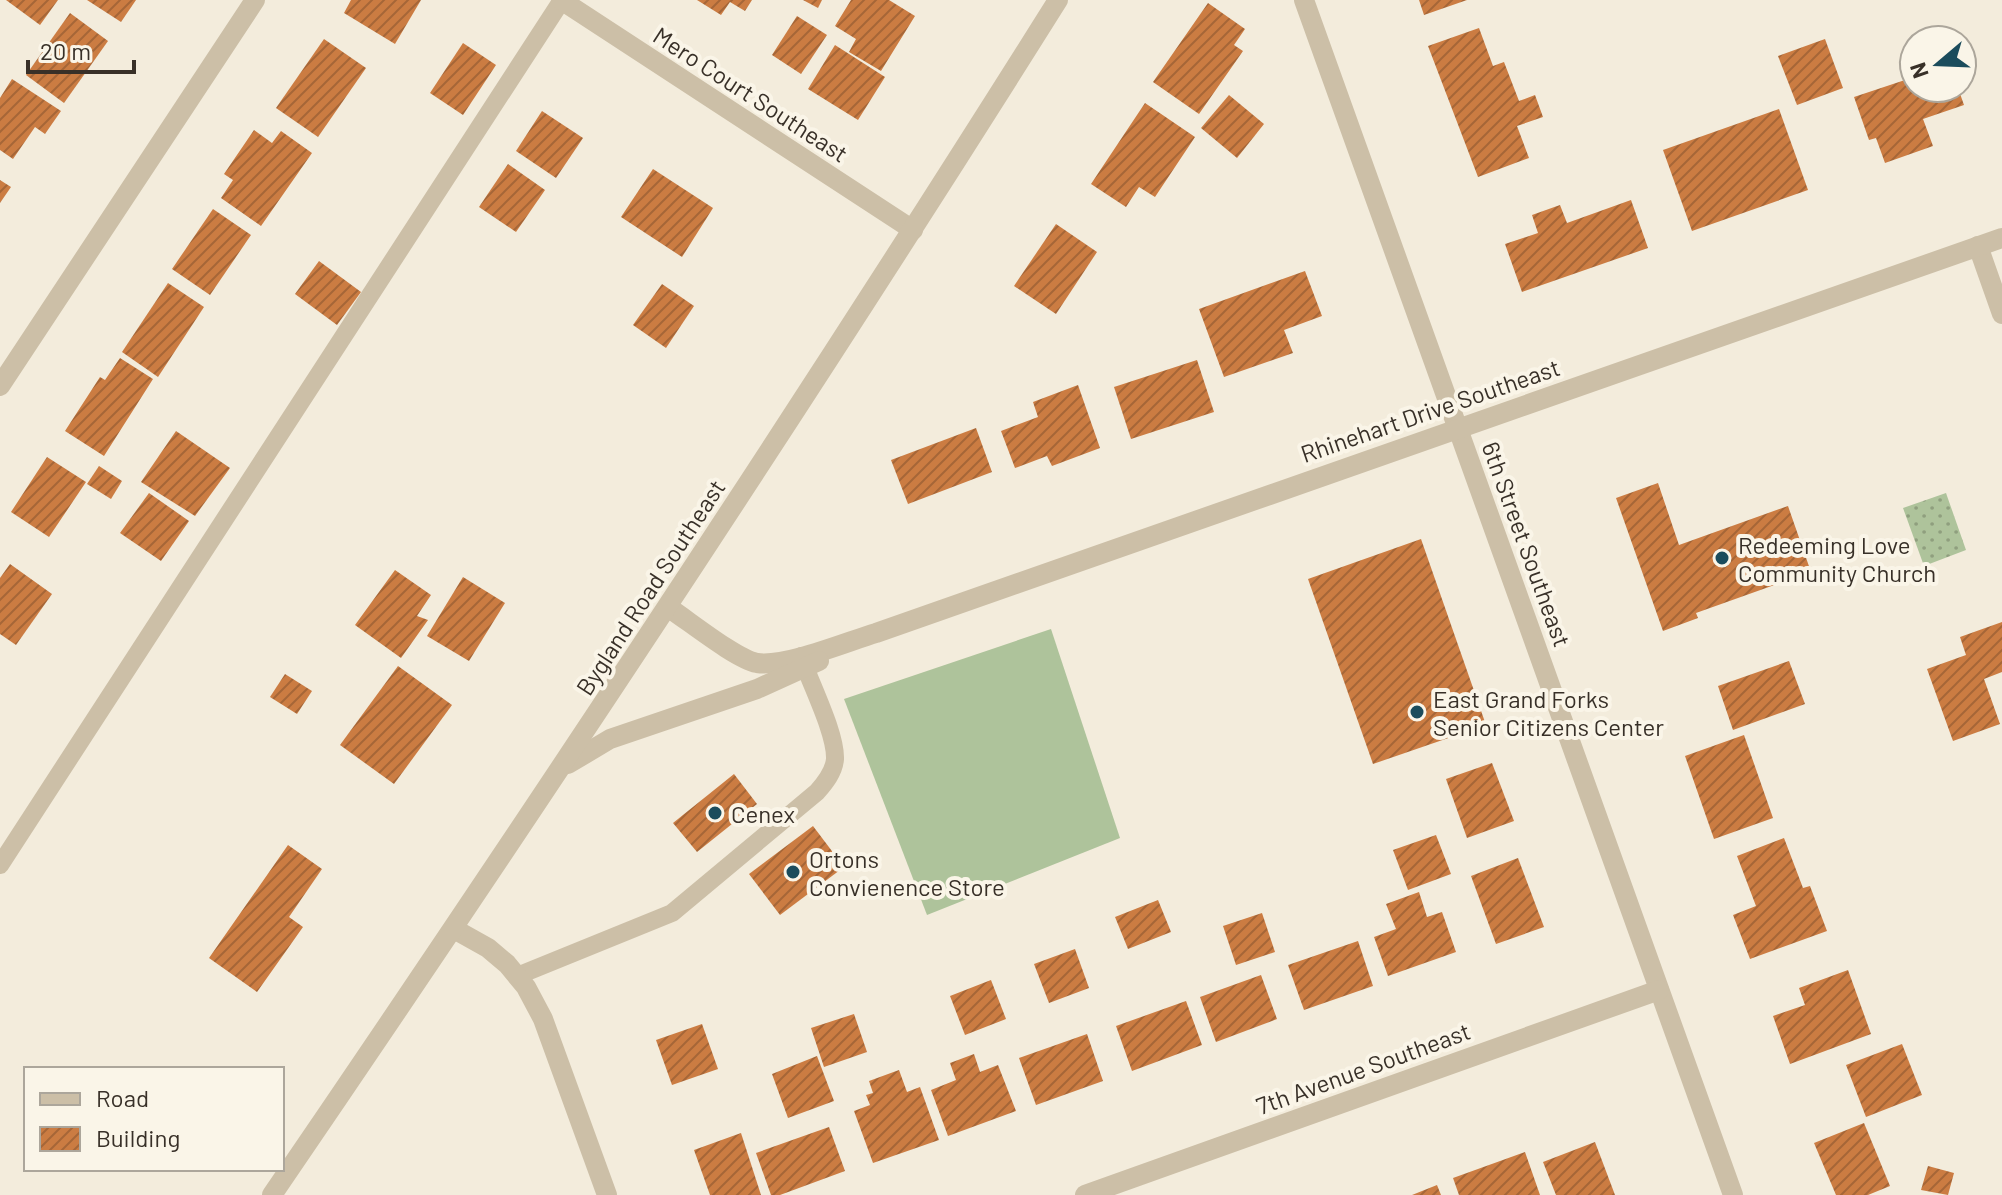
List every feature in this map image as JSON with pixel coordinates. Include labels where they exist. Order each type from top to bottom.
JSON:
[{"type":"street","points":[[0,386],[255,0]]},
{"type":"street","name":"Mero Court Southeast","points":[[561,0],[913,230]]},
{"type":"street","name":"Bygland Road Southeast","points":[[272,1195],[669,608],[1058,0]]},
{"type":"street","name":"6th Street Southeast","points":[[1304,0],[1733,1195]]},
{"type":"street","name":"Rhinehart Drive Southeast","points":[[558,771],[610,739],[757,689],[803,662],[876,633],[2002,238]]},
{"type":"street","points":[[1978,246],[2002,314]]},
{"type":"street","name":"Rhinehart Drive Southeast","points":[[669,608],[757,663],[803,662]]},
{"type":"street","points":[[454,929],[488,948],[507,964],[543,1019],[607,1195]]},
{"type":"street","name":"7th Avenue Southeast","points":[[1085,1195],[1659,990]]},
{"type":"lane","points":[[0,865],[561,0]]},
{"type":"lane","points":[[517,976],[672,913],[817,792],[826,781],[835,757],[832,739],[803,662]]},
{"type":"green space","points":[[1946,493],[1966,550],[1924,566],[1903,508]]},
{"type":"green space","points":[[1051,629],[1120,838],[927,915],[844,699]]},
{"type":"building","points":[[6,0],[58,0],[40,25]]},
{"type":"building","points":[[87,0],[136,0],[121,22]]},
{"type":"building","points":[[351,0],[421,0],[395,44],[344,13]]},
{"type":"building","points":[[697,0],[752,0],[745,11],[730,2],[721,15]]},
{"type":"building","points":[[803,0],[822,0],[818,8]]},
{"type":"building","points":[[851,0],[889,0],[915,16],[881,71],[849,52],[856,39],[835,26]]},
{"type":"building","points":[[1419,0],[1467,0],[1424,15]]},
{"type":"building","points":[[1208,3],[1245,29],[1234,45],[1243,51],[1199,114],[1153,82]]},
{"type":"building","points":[[70,13],[108,41],[64,103],[26,75]]},
{"type":"building","points":[[797,16],[827,35],[801,74],[772,55]]},
{"type":"building","points":[[1479,28],[1493,66],[1504,62],[1519,101],[1535,95],[1543,117],[1517,126],[1529,158],[1478,177],[1428,46]]},
{"type":"building","points":[[324,39],[366,68],[318,137],[276,108]]},
{"type":"building","points":[[1825,39],[1843,88],[1797,105],[1778,56]]},
{"type":"building","points":[[463,43],[496,65],[463,115],[430,93]]},
{"type":"building","points":[[835,45],[885,77],[858,120],[808,89]]},
{"type":"building","points":[[12,79],[61,111],[45,134],[35,127],[13,159],[0,150],[0,98]]},
{"type":"building","points":[[1898,82],[1898,104],[1964,105],[1923,119],[1933,146],[1885,163],[1876,138],[1869,140],[1854,97]]},
{"type":"building","points":[[1229,95],[1264,124],[1237,158],[1201,128]]},
{"type":"building","points":[[1145,103],[1195,137],[1155,197],[1139,187],[1126,207],[1091,184]]},
{"type":"building","points":[[1779,109],[1808,190],[1692,231],[1663,150]]},
{"type":"building","points":[[542,111],[583,138],[556,178],[516,151]]},
{"type":"building","points":[[254,130],[272,143],[281,131],[312,153],[261,226],[221,198],[233,180],[224,174]]},
{"type":"building","points":[[508,164],[545,190],[516,232],[479,207]]},
{"type":"building","points":[[653,169],[713,208],[682,257],[621,217]]},
{"type":"building","points":[[0,180],[11,187],[0,203]]},
{"type":"building","points":[[1631,200],[1648,248],[1522,292],[1505,244],[1538,233],[1532,215],[1560,205],[1567,223]]},
{"type":"building","points":[[213,209],[251,235],[210,295],[172,269]]},
{"type":"building","points":[[1056,224],[1097,252],[1056,314],[1014,286]]},
{"type":"building","points":[[319,261],[361,292],[337,325],[295,294]]},
{"type":"building","points":[[1305,271],[1322,316],[1284,330],[1293,353],[1224,377],[1199,309]]},
{"type":"building","points":[[168,283],[204,307],[158,377],[122,352]]},
{"type":"building","points":[[662,284],[694,306],[666,348],[633,325]]},
{"type":"building","points":[[120,358],[153,379],[104,456],[65,431],[100,377],[105,380]]},
{"type":"building","points":[[1197,360],[1214,412],[1131,439],[1114,387]]},
{"type":"building","points":[[1078,385],[1100,448],[1052,466],[1047,456],[1015,468],[1001,431],[1038,417],[1033,402]]},
{"type":"building","points":[[976,428],[992,472],[908,504],[891,460]]},
{"type":"building","points":[[176,431],[230,468],[195,516],[141,482]]},
{"type":"building","points":[[47,457],[86,482],[49,537],[11,512]]},
{"type":"building","points":[[99,466],[122,481],[111,499],[87,484]]},
{"type":"building","name":"Redeeming Love Community Church","points":[[1658,483],[1679,545],[1788,506],[1811,572],[1696,613],[1698,618],[1663,631],[1616,498]]},
{"type":"building","points":[[149,493],[189,521],[161,561],[120,533]]},
{"type":"building","points":[[1421,539],[1486,725],[1373,764],[1308,579]]},
{"type":"building","points":[[10,564],[52,594],[16,645],[0,634],[0,578]]},
{"type":"building","points":[[395,570],[431,595],[417,616],[428,620],[401,658],[355,625]]},
{"type":"building","points":[[463,577],[505,603],[469,661],[427,636]]},
{"type":"building","points":[[2002,622],[2002,672],[1984,679],[2000,724],[1953,741],[1927,669],[1966,655],[1960,637]]},
{"type":"building","points":[[1789,661],[1805,704],[1733,730],[1718,686]]},
{"type":"building","points":[[398,666],[452,705],[394,784],[340,745]]},
{"type":"building","points":[[285,674],[312,691],[297,714],[270,697]]},
{"type":"building","points":[[1744,735],[1773,818],[1714,839],[1685,756]]},
{"type":"building","points":[[1492,763],[1514,821],[1467,838],[1446,779]]},
{"type":"building","name":"Cenex","points":[[734,774],[757,804],[697,852],[673,823]]},
{"type":"building","points":[[813,826],[844,867],[780,915],[749,874]]},
{"type":"building","points":[[1436,835],[1451,874],[1408,890],[1393,850]]},
{"type":"building","points":[[1784,838],[1803,888],[1810,886],[1827,931],[1750,959],[1733,915],[1756,906],[1737,856]]},
{"type":"building","points":[[288,845],[322,869],[289,917],[303,927],[257,992],[209,958]]},
{"type":"building","points":[[1518,858],[1544,927],[1496,944],[1471,876]]},
{"type":"building","points":[[1419,892],[1427,917],[1442,912],[1456,952],[1388,976],[1374,937],[1396,929],[1386,904]]},
{"type":"building","points":[[1158,900],[1171,932],[1128,949],[1115,917]]},
{"type":"building","points":[[1262,913],[1275,952],[1236,965],[1223,926]]},
{"type":"building","points":[[1358,941],[1373,986],[1304,1010],[1288,965]]},
{"type":"building","points":[[1075,949],[1089,988],[1049,1003],[1034,964]]},
{"type":"building","points":[[1848,970],[1871,1034],[1790,1064],[1773,1016],[1805,1005],[1799,988]]},
{"type":"building","points":[[1261,975],[1277,1019],[1216,1042],[1200,997]]},
{"type":"building","points":[[991,980],[1006,1019],[965,1035],[950,996]]},
{"type":"building","points":[[1186,1001],[1202,1045],[1132,1071],[1116,1026]]},
{"type":"building","points":[[854,1014],[867,1052],[824,1067],[811,1028]]},
{"type":"building","points":[[702,1024],[718,1069],[672,1085],[656,1040]]},
{"type":"building","points":[[1087,1034],[1103,1081],[1036,1105],[1019,1058]]},
{"type":"building","points":[[1902,1044],[1922,1095],[1866,1117],[1846,1065]]},
{"type":"building","points":[[974,1054],[980,1072],[998,1065],[1016,1111],[948,1136],[931,1090],[956,1080],[950,1063]]},
{"type":"building","points":[[817,1056],[834,1101],[788,1118],[772,1074]]},
{"type":"building","points":[[899,1070],[907,1092],[920,1087],[939,1140],[873,1163],[854,1111],[870,1105],[866,1095],[873,1093],[869,1081]]},
{"type":"building","points":[[1864,1123],[1890,1186],[1868,1195],[1836,1195],[1814,1143]]},
{"type":"building","points":[[829,1127],[845,1171],[780,1195],[771,1195],[756,1153]]},
{"type":"building","points":[[741,1133],[761,1195],[710,1195],[694,1150]]},
{"type":"building","points":[[1595,1142],[1615,1195],[1556,1195],[1543,1162]]},
{"type":"building","points":[[1525,1152],[1540,1195],[1459,1195],[1453,1178]]},
{"type":"building","points":[[1928,1166],[1954,1173],[1948,1195],[1921,1190]]},
{"type":"building","points":[[1437,1185],[1441,1195],[1412,1195]]},
{"type":"place","name":"Redeeming Love Community Church","points":[[1722,558]]},
{"type":"place","name":"East Grand Forks Senior Citizens Center","points":[[1417,712]]},
{"type":"place","name":"Cenex","points":[[715,813]]},
{"type":"place","name":"Ortons Convienence Store","points":[[793,872]]}]
